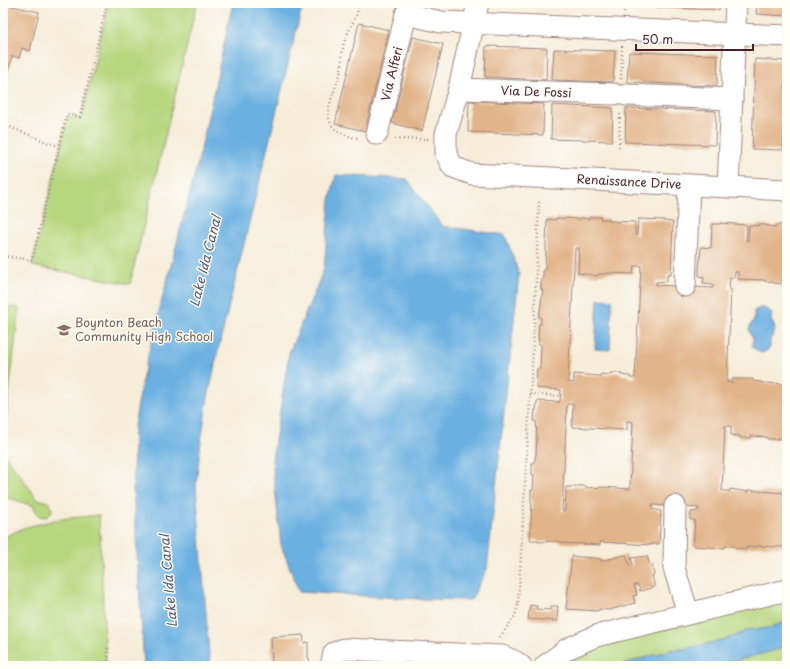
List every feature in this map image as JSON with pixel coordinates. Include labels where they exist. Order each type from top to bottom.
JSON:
[{"type":"street","name":"Renaissance Drive","points":[[478,3],[459,89],[446,134],[446,154],[453,167],[472,174],[787,190]]},
{"type":"street","points":[[728,187],[736,3]]},
{"type":"street","name":"Via Alferi","points":[[378,137],[408,8],[441,22],[787,36]]},
{"type":"street","name":"Via De Fossi","points":[[459,89],[732,99]]},
{"type":"street","points":[[685,286],[690,185]]},
{"type":"street","points":[[675,506],[674,568],[688,613]]},
{"type":"street","points":[[545,666],[567,649],[596,636],[787,590]]},
{"type":"street","points":[[331,664],[334,653],[344,649],[436,660],[502,656],[516,662],[521,666]]},
{"type":"path","points":[[23,9],[27,3]]},
{"type":"path","points":[[3,256],[32,260],[67,114],[80,117],[107,3]]},
{"type":"path","points":[[359,3],[356,18],[350,27],[344,43],[340,73],[334,88],[329,111],[331,126],[335,130],[352,138],[378,137],[428,139]]},
{"type":"path","points":[[624,3],[624,12]]},
{"type":"path","points":[[3,124],[59,146]]},
{"type":"path","points":[[500,638],[515,616],[518,605],[539,201]]},
{"type":"path","points":[[530,394],[560,396]]},
{"type":"path","points":[[108,648],[109,666]]},
{"type":"green space","points":[[109,3],[197,3],[130,284],[32,266],[68,117],[81,119]]},
{"type":"green space","points":[[3,306],[19,308],[3,446]]},
{"type":"green space","points":[[3,452],[38,500],[50,503],[52,511],[47,517],[39,516],[34,506],[3,496]]},
{"type":"green space","points":[[99,515],[106,666],[3,666],[3,538],[23,528],[59,519]]},
{"type":"green space","points":[[787,599],[787,621],[769,628],[748,630],[733,637],[703,645],[670,650],[618,666],[560,666],[583,653],[609,643]]},
{"type":"green space","points":[[787,647],[787,666],[716,666]]},
{"type":"water","name":"Lake Ida Canal","points":[[233,3],[303,3],[219,346],[207,402],[200,448],[196,485],[210,666],[144,666],[133,489],[134,427],[142,381],[200,154]]},
{"type":"water","points":[[336,175],[407,179],[442,226],[505,235],[519,274],[487,569],[471,600],[420,599],[299,592],[281,545],[272,460],[289,353],[324,269],[330,200]]},
{"type":"water","points":[[598,299],[612,300],[610,350],[595,349]]},
{"type":"water","points":[[760,308],[772,313],[771,323],[773,323],[775,330],[770,338],[770,348],[761,353],[752,347],[753,337],[751,336],[749,329],[752,322],[754,322],[754,311]]},
{"type":"water","points":[[787,621],[787,647],[716,666],[618,666],[670,650],[703,645],[733,637],[748,630],[769,628]]},
{"type":"building","points":[[604,3],[604,5],[570,4]]},
{"type":"building","points":[[645,3],[720,3],[719,10],[644,7]]},
{"type":"building","points":[[757,3],[787,3],[787,16],[756,14]]},
{"type":"building","points":[[3,4],[39,12],[30,51],[22,48],[19,58],[12,56],[4,93]]},
{"type":"building","points":[[359,23],[389,30],[365,131],[335,124]]},
{"type":"building","points":[[413,37],[443,44],[422,131],[392,123]]},
{"type":"building","points":[[486,46],[547,48],[546,80],[485,77]]},
{"type":"building","points":[[554,49],[615,51],[613,82],[552,80]]},
{"type":"building","points":[[629,52],[718,55],[717,86],[627,82]]},
{"type":"building","points":[[755,59],[786,61],[783,150],[752,149]]},
{"type":"building","points":[[469,101],[544,104],[543,135],[468,132]]},
{"type":"building","points":[[552,105],[613,108],[612,141],[551,139]]},
{"type":"building","points":[[626,108],[716,111],[715,145],[625,142]]},
{"type":"building","points":[[589,217],[601,217],[600,219],[609,219],[609,221],[635,222],[635,235],[637,235],[638,219],[664,220],[673,222],[671,275],[667,275],[667,281],[656,282],[656,285],[713,288],[713,284],[703,283],[704,277],[699,276],[701,247],[711,248],[712,224],[720,223],[747,225],[746,240],[748,241],[749,225],[758,226],[758,224],[776,227],[776,225],[787,225],[787,282],[784,284],[764,280],[738,279],[738,272],[735,272],[734,278],[730,278],[729,289],[731,289],[727,382],[732,383],[732,379],[753,379],[753,381],[762,383],[787,384],[787,438],[767,439],[767,437],[751,436],[751,438],[740,438],[740,436],[731,435],[731,426],[725,426],[722,491],[730,491],[730,489],[748,492],[748,490],[786,493],[785,516],[787,515],[787,547],[756,546],[747,547],[747,549],[735,548],[735,546],[725,546],[725,548],[693,546],[695,520],[690,520],[691,512],[698,511],[699,508],[652,505],[652,509],[661,511],[659,544],[651,545],[600,542],[600,545],[562,543],[556,541],[538,542],[538,540],[530,540],[532,502],[531,490],[533,490],[534,475],[532,475],[532,463],[534,463],[536,454],[537,437],[536,421],[534,421],[535,410],[537,401],[560,402],[561,390],[536,388],[537,369],[540,369],[541,345],[539,344],[538,336],[539,324],[541,324],[541,318],[539,317],[543,290],[541,290],[541,279],[543,279],[543,270],[545,270],[547,219],[589,219]],"holes":[[[575,248],[579,248],[578,273],[598,276],[598,274],[607,273],[633,274],[634,266],[641,266],[635,378],[621,375],[621,373],[610,373],[610,375],[601,374],[600,376],[574,374],[574,383],[568,382]],[[567,404],[573,404],[572,427],[627,430],[627,421],[633,422],[630,489],[603,487],[586,488],[586,486],[566,487],[565,511],[562,511]]]},
{"type":"building","points":[[626,555],[630,566],[633,565],[631,558],[647,556],[650,566],[652,565],[654,575],[652,576],[655,587],[640,591],[638,585],[634,585],[637,595],[633,596],[635,603],[609,610],[599,609],[598,611],[566,609],[572,556],[601,559],[601,561]]},
{"type":"building","points":[[530,605],[537,606],[536,609],[551,610],[551,606],[558,606],[557,621],[528,619]]},
{"type":"building","points":[[303,635],[304,643],[308,642],[308,658],[310,664],[305,664],[305,666],[272,666],[271,637]]},
{"type":"place","name":"Boynton Beach Community High School","points":[[64,330]]}]
